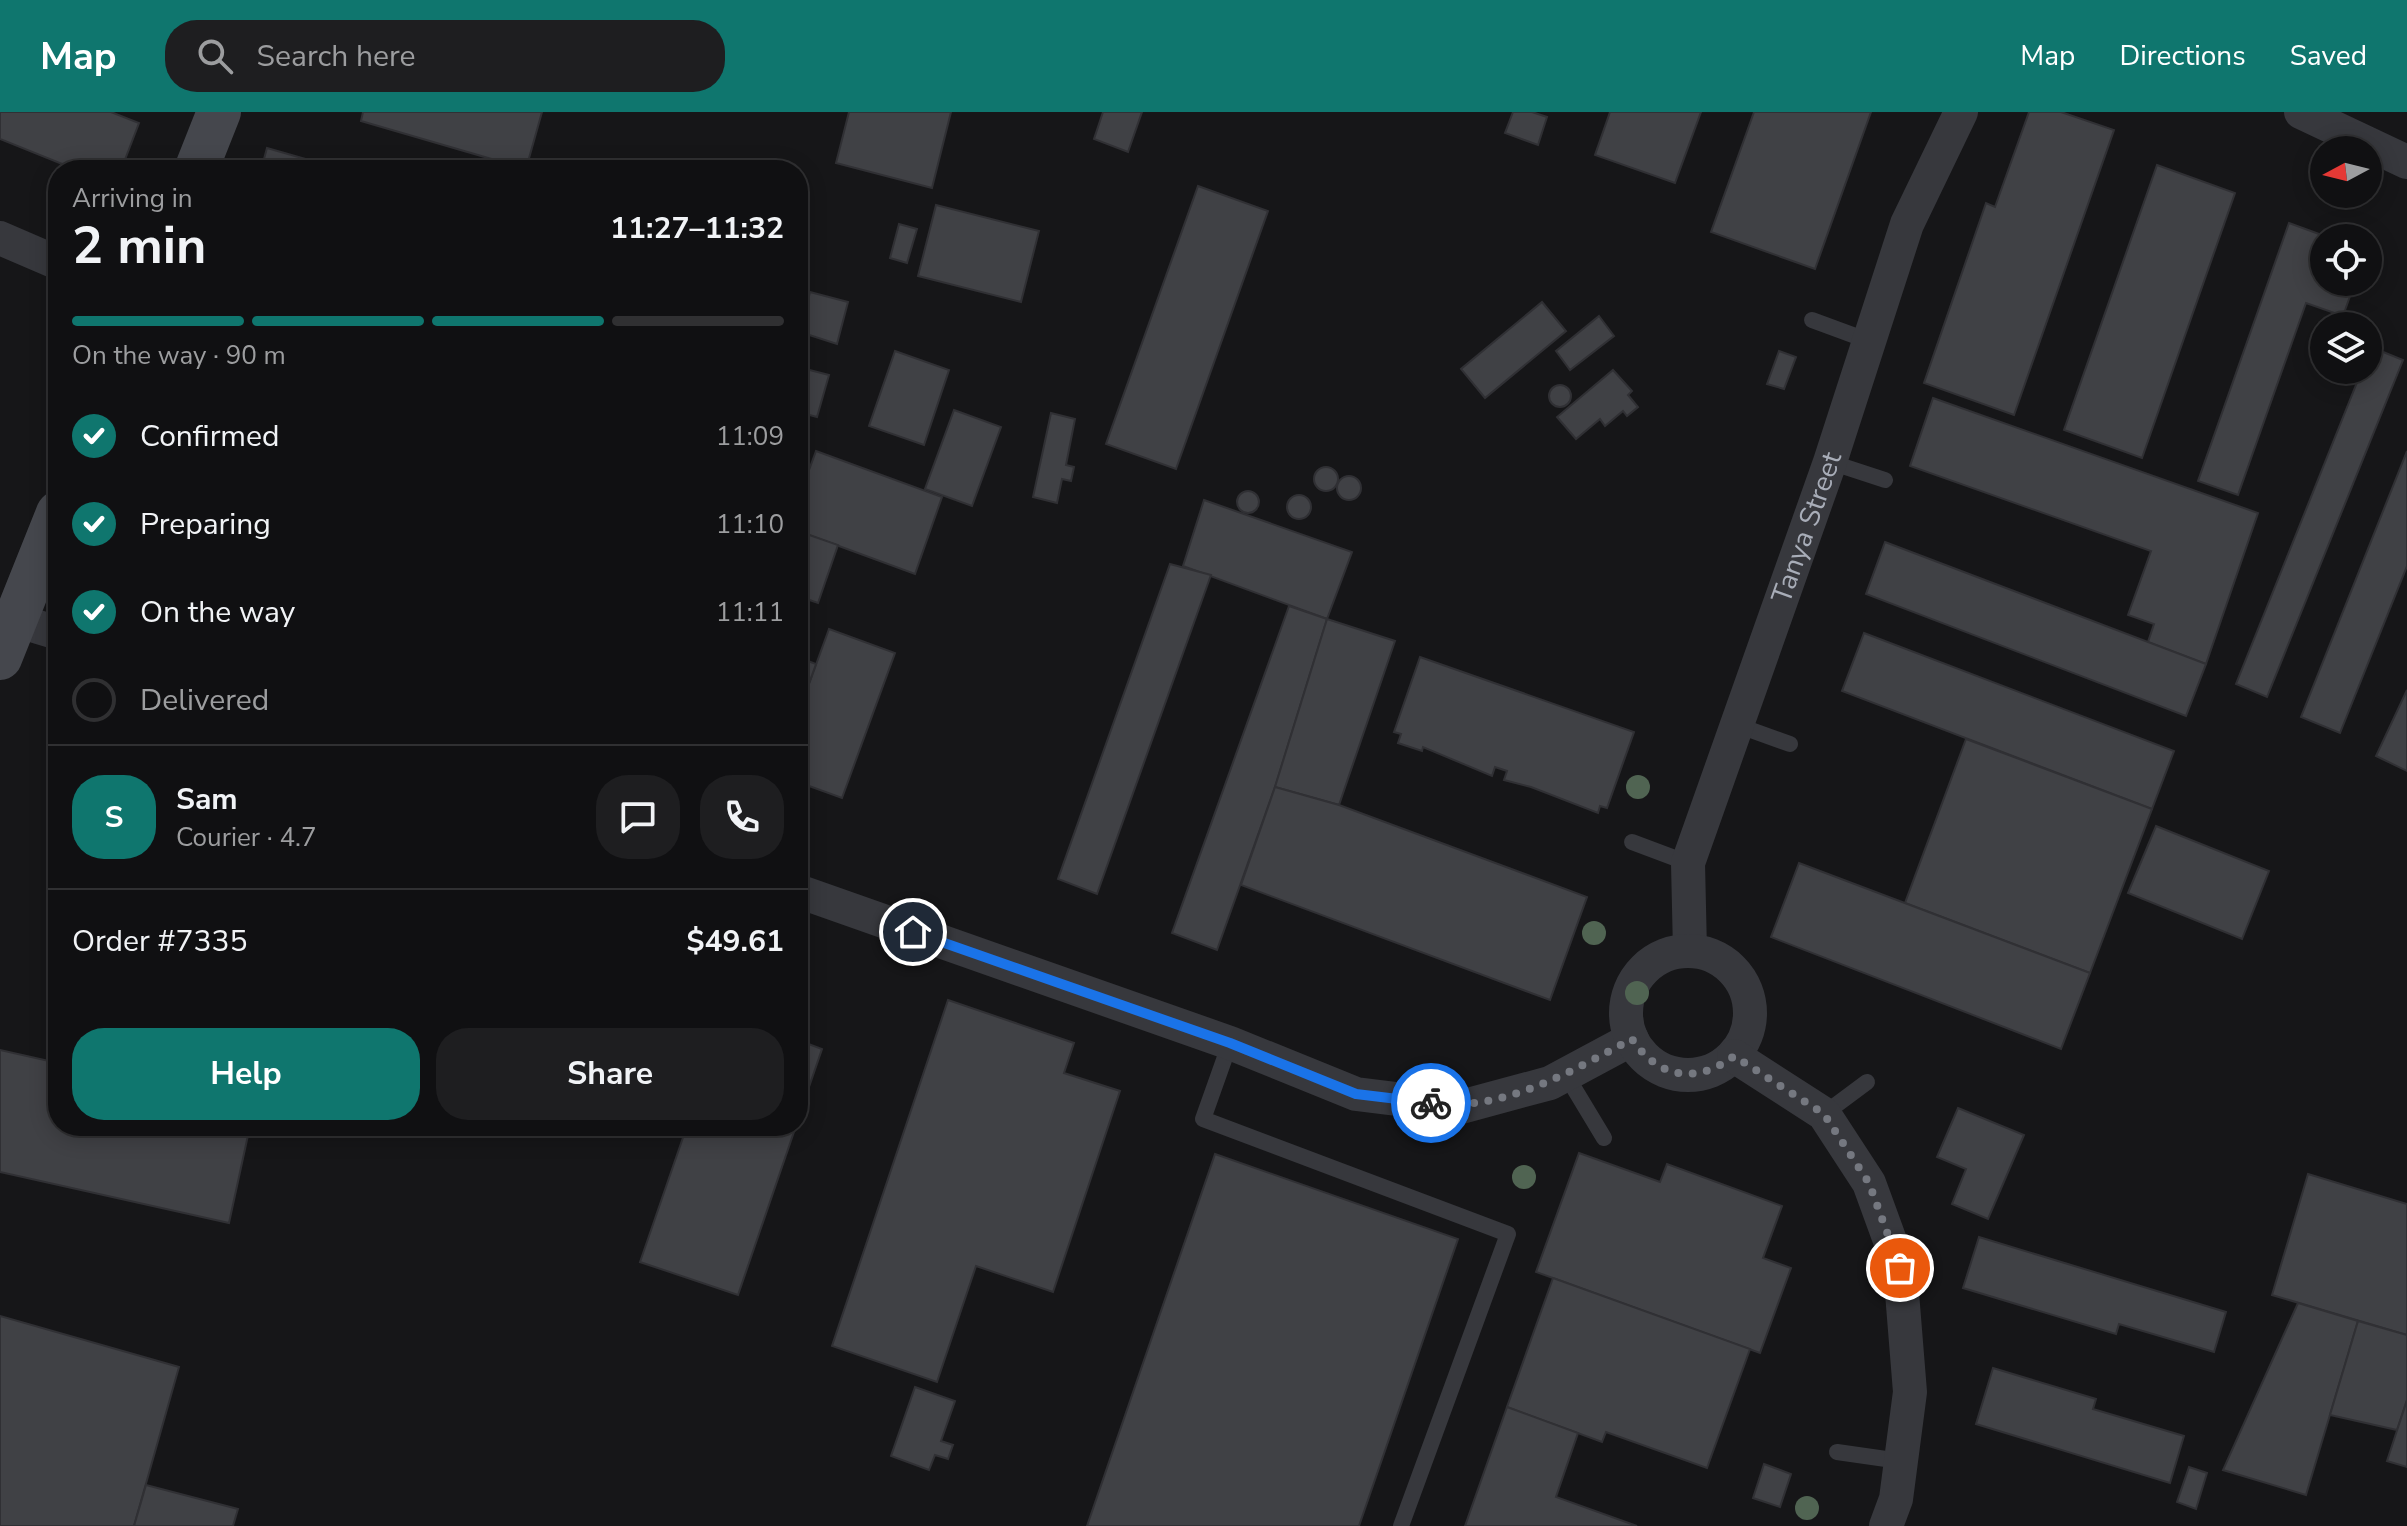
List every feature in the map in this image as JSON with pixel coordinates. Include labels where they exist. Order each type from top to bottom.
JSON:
[{"type":"street","points":[[200,160],[219,112]]},
{"type":"street","name":"Tanya Street","points":[[1690,951],[1688,863],[1830,462],[1907,224],[1961,112]]},
{"type":"street","points":[[2301,112],[2407,162]]},
{"type":"street","points":[[0,238],[48,259]]},
{"type":"street","points":[[48,538],[8,639],[48,634]]},
{"type":"street","points":[[808,895],[1230,1043],[1356,1094],[1461,1107],[1550,1083],[1632,1039]]},
{"type":"street","points":[[1690,951],[1709,955],[1727,965],[1741,980],[1749,999],[1750,1019],[1745,1039],[1734,1056],[1717,1068],[1698,1075],[1678,1075],[1659,1068],[1643,1056],[1632,1039],[1626,1019],[1628,998],[1636,979],[1651,964],[1669,954],[1690,951]]},
{"type":"street","points":[[1734,1056],[1824,1114],[1869,1183],[1900,1268],[1910,1392],[1896,1499],[1886,1526]]},
{"type":"lane","points":[[1812,320],[1869,341]]},
{"type":"lane","points":[[1830,462],[1885,480]]},
{"type":"lane","points":[[1737,725],[1790,744]]},
{"type":"lane","points":[[1632,842],[1688,863]]},
{"type":"lane","points":[[1230,1043],[1203,1119],[1508,1234],[1401,1526]]},
{"type":"lane","points":[[1566,1075],[1604,1138]]},
{"type":"lane","points":[[1824,1114],[1867,1082]]},
{"type":"lane","points":[[1837,1452],[1900,1461]]},
{"type":"building","points":[[0,112],[111,112],[139,123],[125,160],[52,160],[0,139]]},
{"type":"building","points":[[363,112],[542,112],[529,160],[495,160],[361,121]]},
{"type":"building","points":[[849,112],[951,112],[932,188],[836,163]]},
{"type":"building","points":[[1103,112],[1142,112],[1128,152],[1094,139]]},
{"type":"building","points":[[1513,112],[1532,112],[1547,117],[1538,145],[1505,133]]},
{"type":"building","points":[[1610,112],[1701,112],[1675,183],[1595,155]]},
{"type":"building","points":[[1754,112],[1871,112],[1815,269],[1711,232]]},
{"type":"building","points":[[2029,112],[2061,112],[2114,130],[2014,415],[1924,383],[1986,203],[1995,207]]},
{"type":"building","points":[[267,148],[309,160],[264,160]]},
{"type":"building","points":[[2157,165],[2235,193],[2142,458],[2064,430]]},
{"type":"building","points":[[1198,186],[1268,211],[1176,469],[1106,444]]},
{"type":"building","points":[[936,205],[1039,231],[1021,302],[918,276]]},
{"type":"building","points":[[2289,223],[2310,231],[2310,296],[2350,296],[2344,312],[2332,312],[2306,303],[2238,495],[2198,481]]},
{"type":"building","points":[[899,224],[917,229],[907,263],[890,258]]},
{"type":"building","points":[[810,292],[848,302],[837,344],[808,335]]},
{"type":"building","points":[[1542,302],[1566,331],[1485,398],[1461,369]]},
{"type":"building","points":[[1599,316],[1614,336],[1570,370],[1556,351]]},
{"type":"building","points":[[895,351],[949,370],[924,445],[869,426]]},
{"type":"building","points":[[1779,351],[1796,357],[1784,389],[1767,384]]},
{"type":"building","points":[[2382,351],[2403,360],[2267,697],[2236,684],[2356,384],[2382,384]]},
{"type":"building","points":[[808,370],[829,375],[817,417],[808,415]]},
{"type":"building","points":[[1613,370],[1632,391],[1628,395],[1638,407],[1627,416],[1623,411],[1605,426],[1600,419],[1576,439],[1557,417]]},
{"type":"building","points":[[1560,385],[1568,388],[1571,396],[1568,404],[1560,407],[1552,404],[1549,396],[1552,388]]},
{"type":"building","points":[[1933,398],[2258,513],[2206,664],[2148,642],[2154,624],[2128,615],[2151,551],[1910,466]]},
{"type":"building","points":[[954,410],[1001,427],[972,506],[925,489]]},
{"type":"building","points":[[1051,413],[1075,419],[1066,465],[1074,467],[1071,481],[1062,479],[1057,503],[1033,497]]},
{"type":"building","points":[[816,451],[942,497],[915,574],[808,535],[808,473]]},
{"type":"building","points":[[2407,451],[2407,566],[2340,733],[2301,717]]},
{"type":"building","points":[[1326,467],[1337,474],[1338,479],[1331,490],[1326,491],[1315,484],[1314,479],[1321,468]]},
{"type":"building","points":[[1349,476],[1357,480],[1361,488],[1357,496],[1349,500],[1341,496],[1337,488],[1341,480]]},
{"type":"building","points":[[1248,491],[1256,494],[1259,502],[1256,510],[1248,513],[1240,510],[1237,502],[1240,494]]},
{"type":"building","points":[[1299,495],[1308,498],[1311,507],[1308,516],[1299,519],[1290,516],[1287,507],[1290,498]]},
{"type":"building","points":[[1204,500],[1352,552],[1327,619],[1183,566]]},
{"type":"building","points":[[808,534],[838,545],[818,603],[808,600]]},
{"type":"building","points":[[1885,542],[2206,664],[2186,716],[1866,594]]},
{"type":"building","points":[[1170,564],[1211,575],[1097,894],[1058,879]]},
{"type":"building","points":[[1289,606],[1327,619],[1275,787],[1217,950],[1172,933]]},
{"type":"building","points":[[1327,619],[1395,641],[1339,805],[1275,787]]},
{"type":"building","points":[[829,629],[895,653],[842,798],[808,786],[808,687]]},
{"type":"building","points":[[1864,633],[2174,751],[2152,809],[1842,691]]},
{"type":"building","points":[[1420,657],[1634,732],[1607,808],[1600,806],[1598,813],[1504,780],[1507,771],[1495,767],[1492,776],[1423,747],[1422,751],[1398,743],[1401,734],[1394,732]]},
{"type":"building","points":[[808,661],[816,664],[808,686]]},
{"type":"building","points":[[2407,690],[2407,771],[2376,756]]},
{"type":"building","points":[[1966,739],[2152,809],[2090,973],[1905,903]]},
{"type":"building","points":[[1275,787],[1339,805],[1587,897],[1550,1000],[1241,885]]},
{"type":"building","points":[[2156,826],[2269,871],[2242,939],[2128,893]]},
{"type":"building","points":[[1799,863],[2090,973],[2061,1049],[1771,937]]},
{"type":"building","points":[[948,1000],[1074,1043],[1064,1073],[1120,1091],[1053,1292],[976,1266],[937,1382],[832,1346]]},
{"type":"building","points":[[808,1044],[822,1049],[808,1090]]},
{"type":"building","points":[[0,1050],[48,1061],[48,1136],[248,1136],[229,1223],[0,1172]]},
{"type":"building","points":[[1958,1108],[2024,1135],[1988,1219],[1952,1204],[1966,1169],[1937,1157]]},
{"type":"building","points":[[684,1136],[793,1136],[738,1295],[640,1262]]},
{"type":"building","points":[[1579,1153],[1660,1182],[1667,1164],[1782,1206],[1763,1258],[1791,1268],[1760,1353],[1536,1272]]},
{"type":"building","points":[[1215,1154],[1458,1239],[1359,1526],[1087,1526]]},
{"type":"building","points":[[2308,1174],[2407,1204],[2407,1335],[2272,1295]]},
{"type":"building","points":[[1979,1237],[2226,1312],[2214,1352],[2119,1324],[2116,1334],[1963,1288]]},
{"type":"building","points":[[1553,1278],[1750,1349],[1707,1468],[1606,1432],[1602,1442],[1507,1407]]},
{"type":"building","points":[[2298,1303],[2358,1321],[2306,1495],[2223,1470]]},
{"type":"building","points":[[0,1316],[179,1367],[134,1526],[0,1526]]},
{"type":"building","points":[[2358,1321],[2407,1335],[2407,1400],[2397,1430],[2330,1415]]},
{"type":"building","points":[[1993,1368],[2096,1399],[2093,1409],[2184,1436],[2170,1483],[1976,1424]]},
{"type":"building","points":[[915,1387],[955,1401],[941,1441],[953,1445],[948,1459],[935,1455],[929,1470],[891,1456]]},
{"type":"building","points":[[2407,1400],[2407,1467],[2387,1461]]},
{"type":"building","points":[[1507,1407],[1578,1433],[1556,1497],[1637,1526],[1465,1526]]},
{"type":"building","points":[[1764,1464],[1791,1474],[1780,1507],[1753,1498]]},
{"type":"building","points":[[2189,1467],[2207,1473],[2196,1509],[2177,1502]]},
{"type":"building","points":[[146,1485],[238,1509],[233,1526],[134,1526]]},
{"type":"way so far","points":[[1431,1103],[1461,1107],[1550,1083],[1632,1039],[1643,1056],[1659,1068],[1678,1075],[1698,1075],[1717,1068],[1734,1056],[1824,1114],[1869,1183],[1900,1268]]},
{"type":"route","points":[[913,932],[1230,1043],[1356,1094],[1431,1103]]}]
